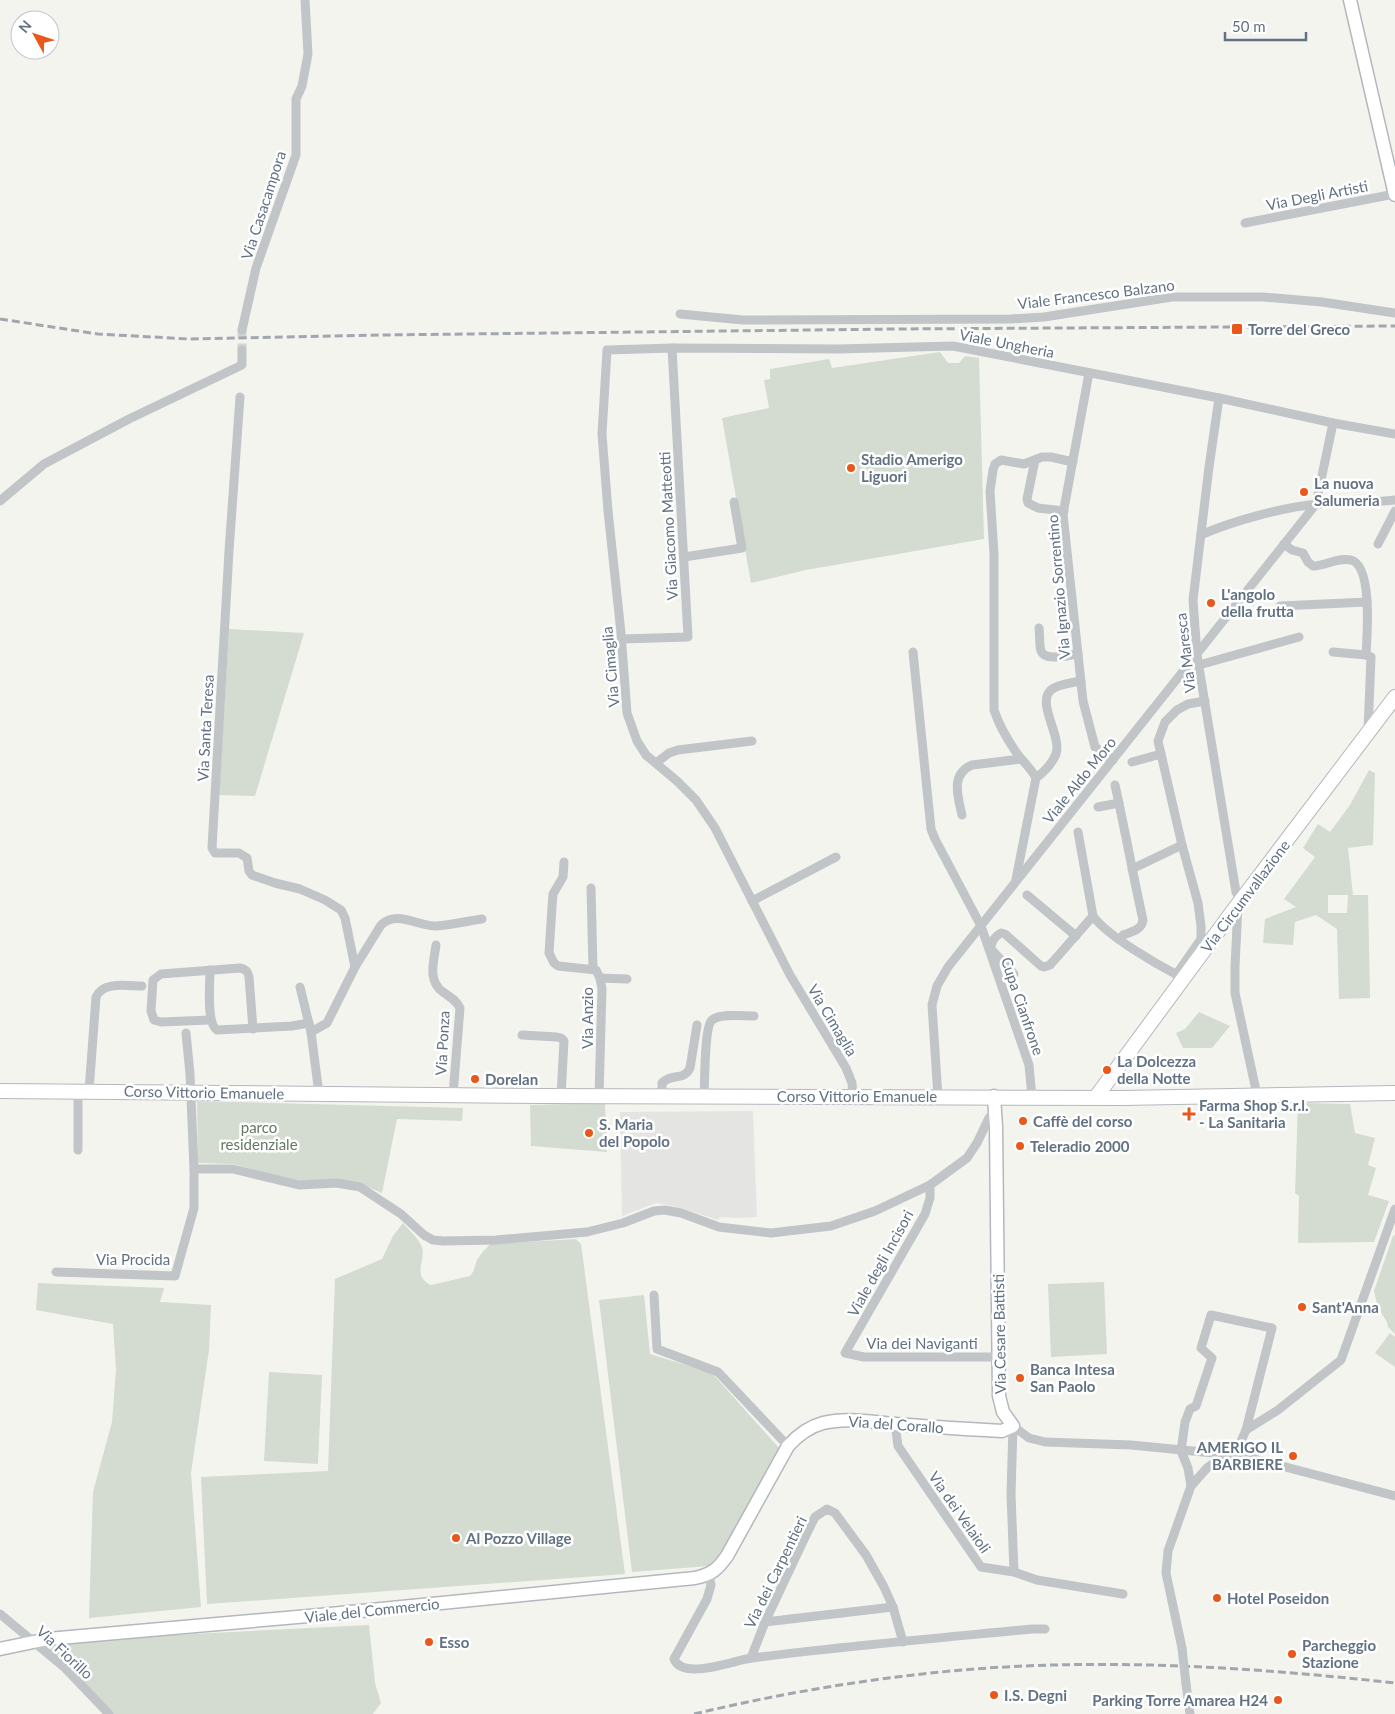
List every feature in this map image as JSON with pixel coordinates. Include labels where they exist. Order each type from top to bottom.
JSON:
[{"type":"main road","name":"Via Circumvallazione","points":[[1096,1097],[1180,977],[1240,903],[1395,697]]},
{"type":"main road","name":"Corso Vittorio Emanuele","points":[[0,1091],[938,1097],[1257,1096],[1395,1092]]},
{"type":"street","name":"Via Casacampora","points":[[242,330],[256,268],[296,155],[296,99],[302,86],[308,54],[305,0]]},
{"type":"street","points":[[1350,0],[1395,195]]},
{"type":"street","name":"Via Degli Artisti","points":[[1245,223],[1395,195]]},
{"type":"street","name":"Viale Francesco Balzano","points":[[680,314],[743,320],[1010,320],[1044,318],[1172,297],[1263,297],[1322,302],[1395,313]]},
{"type":"street","name":"Viale Ungheria","points":[[607,350],[672,348],[838,349],[953,346],[1395,434]]},
{"type":"street","name":"Via Giacomo Matteotti","points":[[622,639],[688,637],[672,348]]},
{"type":"street","points":[[0,501],[44,464],[128,419],[242,365],[242,350]]},
{"type":"street","name":"Via Cimaglia","points":[[607,350],[602,434],[608,511],[622,639],[627,713],[637,741],[646,754],[677,781],[700,806],[715,828],[790,975],[846,1068],[852,1083],[853,1096]]},
{"type":"street","name":"Via Ignazio Sorrentino","points":[[1089,373],[1064,511],[1083,701],[1095,748],[1113,760]]},
{"type":"street","name":"Via Santa Teresa","points":[[240,396],[212,848],[215,853],[242,854],[247,858],[249,871],[252,875],[300,889],[325,900],[341,910],[345,918],[355,967]]},
{"type":"street","name":"Via Maresca","points":[[1219,398],[1193,600],[1197,655],[1236,892],[1240,903],[1235,993],[1257,1096]]},
{"type":"street","points":[[1316,504],[1334,423]]},
{"type":"street","points":[[1036,778],[999,725],[994,710],[994,554],[990,491],[995,464],[1001,460],[1024,464],[1051,457],[1073,462]]},
{"type":"street","points":[[1035,460],[1027,500],[1028,504],[1038,508],[1064,511]]},
{"type":"street","points":[[1201,534],[1267,514],[1316,504],[1395,500]]},
{"type":"street","points":[[684,557],[742,548],[734,502]]},
{"type":"street","name":"Viale Aldo Moro","points":[[938,1097],[932,1005],[938,986],[948,967],[1316,504]]},
{"type":"street","points":[[1378,544],[1395,511]]},
{"type":"street","points":[[1284,544],[1292,550],[1303,554],[1313,566],[1340,559],[1356,562],[1360,566],[1364,578],[1367,602],[1366,655]]},
{"type":"street","points":[[1280,606],[1367,602]]},
{"type":"street","points":[[1039,628],[1041,652],[1045,656],[1051,658],[1078,654]]},
{"type":"street","points":[[1199,665],[1299,638]]},
{"type":"street","name":"Cupa Cianfrone","points":[[913,652],[932,828],[935,839],[981,926],[1029,1065],[1032,1097]]},
{"type":"street","points":[[1333,652],[1366,655],[1370,658],[1372,664],[1368,732]]},
{"type":"street","points":[[1015,883],[1036,778],[1048,766],[1057,750],[1056,732],[1046,705],[1047,697],[1050,691],[1081,681]]},
{"type":"street","points":[[1078,832],[1093,916],[1097,922],[1180,977],[1201,935],[1198,903],[1182,845],[1158,741],[1165,722],[1177,710],[1188,704],[1205,701]]},
{"type":"street","points":[[656,763],[669,753],[678,750],[752,741]]},
{"type":"street","points":[[1132,762],[1161,754]]},
{"type":"street","points":[[962,815],[957,781],[965,768],[972,765],[1021,759]]},
{"type":"street","points":[[1115,785],[1127,836],[1143,925],[1123,935]]},
{"type":"street","points":[[1098,807],[1119,803]]},
{"type":"street","points":[[1132,869],[1182,845]]},
{"type":"street","points":[[752,901],[836,857]]},
{"type":"street","name":"Via Anzio","points":[[564,862],[563,877],[553,894],[549,953],[554,963],[558,966],[592,969],[598,973],[600,978],[602,994],[599,1096]]},
{"type":"street","points":[[591,888],[592,969]]},
{"type":"street","points":[[1027,895],[1076,936]]},
{"type":"street","points":[[1014,974],[991,949],[992,942],[998,935],[1001,933],[1005,934],[1044,967],[1050,965],[1093,916]]},
{"type":"street","points":[[210,970],[210,1020],[217,1030],[310,1028],[327,1023],[355,967],[381,925],[386,921],[393,918],[438,926],[482,919]]},
{"type":"street","name":"Via Ponza","points":[[436,945],[432,970],[433,982],[438,989],[457,1003],[460,1008],[453,1095]]},
{"type":"street","points":[[210,1020],[157,1022],[154,1020],[151,1011],[153,982],[157,976],[240,968],[248,973],[253,1029]]},
{"type":"street","points":[[600,978],[627,979]]},
{"type":"street","points":[[78,1150],[96,997],[98,992],[106,986],[142,986]]},
{"type":"street","points":[[300,987],[310,1028],[319,1094]]},
{"type":"street","points":[[704,1096],[707,1037],[711,1021],[713,1018],[725,1016],[754,1016]]},
{"type":"street","points":[[662,1096],[662,1083],[666,1079],[688,1074],[697,1025]]},
{"type":"street","name":"Via Procida","points":[[56,1272],[175,1276],[194,1208],[194,1169],[186,1033]]},
{"type":"street","points":[[522,1035],[557,1036],[564,1041],[561,1096]]},
{"type":"street","name":"Via Cesare Battisti","points":[[994,1096],[1000,1396],[1003,1412],[1012,1426]]},
{"type":"street","points":[[194,1169],[233,1169],[299,1185],[337,1183],[360,1187],[401,1214],[424,1235],[433,1240],[443,1242],[496,1240],[587,1232],[623,1223],[654,1210],[665,1210],[681,1214],[720,1227],[771,1233],[831,1226],[875,1211],[930,1184],[967,1158],[978,1143],[989,1118],[995,1112]]},
{"type":"street","name":"Viale degli Incisori","points":[[845,1353],[925,1214],[930,1198],[930,1184]]},
{"type":"street","points":[[1246,1430],[1278,1410],[1341,1360],[1395,1209]]},
{"type":"street","points":[[654,1294],[657,1349],[718,1372],[788,1446]]},
{"type":"street","points":[[1190,1486],[1188,1468],[1181,1451],[1190,1409],[1196,1406],[1212,1358],[1201,1348],[1211,1315],[1272,1328],[1246,1430],[1235,1455]]},
{"type":"street","name":"Via dei Naviganti","points":[[845,1353],[864,1357],[999,1357]]},
{"type":"street","name":"Via del Corallo","points":[[709,1575],[719,1567],[727,1556],[788,1446],[807,1429],[830,1422],[851,1420],[1002,1430],[1012,1426]]},
{"type":"street","name":"Via dei Velaioli","points":[[895,1424],[898,1446],[982,1567],[1014,1572],[1037,1580],[1123,1594]]},
{"type":"street","points":[[1012,1426],[1030,1438],[1045,1442],[1131,1445],[1235,1455],[1395,1496]]},
{"type":"street","points":[[1012,1426],[1011,1494],[1014,1572]]},
{"type":"street","points":[[1190,1714],[1182,1648],[1166,1573],[1168,1551],[1190,1486],[1206,1468],[1225,1455]]},
{"type":"street","name":"Via dei Carpentieri","points":[[751,1658],[764,1622],[815,1517],[827,1509],[835,1513],[866,1555],[893,1607],[903,1642]]},
{"type":"street","points":[[709,1575],[711,1586],[707,1599],[674,1659],[676,1665],[682,1668],[694,1670],[751,1658],[1045,1629]]},
{"type":"street","name":"Viale del Commercio","points":[[0,1649],[48,1639],[330,1614],[695,1578],[709,1575]]},
{"type":"street","points":[[764,1622],[893,1607]]},
{"type":"street","name":"Via Fiorillo","points":[[0,1614],[64,1667],[109,1714]]},
{"type":"shaded area","points":[[753,1111],[757,1217],[720,1217],[718,1220],[673,1206],[656,1203],[622,1216],[620,1112]]},
{"type":"green space","name":"Stadio Amerigo Liguori","points":[[940,352],[948,363],[959,363],[965,356],[979,358],[984,539],[806,570],[751,583],[722,418],[769,408],[764,380],[770,379],[770,369],[829,359],[832,368]]},
{"type":"green space","points":[[229,629],[304,633],[255,796],[219,795]]},
{"type":"green space","points":[[1369,770],[1375,773],[1373,845],[1348,848],[1353,895],[1368,895],[1370,998],[1339,999],[1337,929],[1316,915],[1295,922],[1293,945],[1263,943],[1265,919],[1296,907],[1284,899],[1315,857],[1303,848],[1318,824],[1330,832],[1350,805]],"holes":[[[1328,895],[1348,895],[1347,913],[1328,913]]]},
{"type":"green space","points":[[1199,1012],[1230,1026],[1212,1048],[1183,1048],[1176,1033],[1185,1029]]},
{"type":"green space","name":"parco residenziale","points":[[197,1101],[463,1108],[462,1121],[397,1119],[382,1193],[359,1183],[293,1181],[234,1164],[198,1163]]},
{"type":"green space","points":[[605,1103],[607,1152],[531,1146],[530,1105]]},
{"type":"green space","points":[[1298,1103],[1350,1104],[1355,1133],[1375,1138],[1368,1165],[1376,1168],[1368,1195],[1389,1201],[1374,1242],[1298,1243],[1299,1196],[1295,1193]]},
{"type":"green space","points":[[403,1223],[421,1245],[423,1255],[420,1271],[425,1281],[431,1285],[470,1276],[477,1259],[490,1244],[576,1239],[581,1244],[625,1574],[207,1604],[201,1477],[328,1471],[335,1279],[382,1259],[393,1236]]},
{"type":"green space","points":[[1395,1235],[1395,1334],[1388,1327],[1378,1308],[1374,1291],[1393,1236]]},
{"type":"green space","points":[[1104,1282],[1107,1354],[1051,1357],[1048,1284]]},
{"type":"green space","points":[[38,1283],[164,1288],[160,1302],[211,1305],[209,1350],[191,1473],[201,1607],[89,1618],[93,1492],[112,1422],[116,1370],[113,1324],[36,1310]]},
{"type":"green space","points":[[644,1295],[650,1354],[712,1373],[779,1448],[721,1555],[709,1566],[632,1572],[599,1300]]},
{"type":"green space","points":[[1390,1333],[1395,1337],[1395,1367],[1375,1353]]},
{"type":"green space","points":[[269,1372],[322,1375],[318,1464],[264,1461]]},
{"type":"green space","points":[[369,1625],[375,1683],[381,1703],[373,1714],[107,1714],[35,1642]]},
{"type":"tunnel","points":[[242,330],[242,350]]},
{"type":"railway","points":[[0,319],[98,334],[189,339],[897,329],[1395,326]]},
{"type":"railway","points":[[694,1714],[840,1685],[951,1671],[1039,1665],[1192,1666],[1294,1673],[1395,1683]]},
{"type":"place","name":"Torre del Greco","points":[[1237,329]]},
{"type":"place","name":"Stadio Amerigo Liguori","points":[[851,468]]},
{"type":"place","name":"La nuova Salumeria","points":[[1304,492]]},
{"type":"place","name":"L'angolo della frutta","points":[[1211,603]]},
{"type":"place","name":"La Dolcezza della Notte","points":[[1107,1070]]},
{"type":"place","name":"Dorelan","points":[[475,1079]]},
{"type":"place","name":"Farma Shop S.r.l. - La Sanitaria","points":[[1189,1114]]},
{"type":"place","name":"Caffè del corso","points":[[1023,1121]]},
{"type":"place","name":"S. Maria del Popolo","points":[[589,1133]]},
{"type":"place","name":"Teleradio 2000","points":[[1020,1146]]},
{"type":"place","name":"Sant'Anna","points":[[1302,1307]]},
{"type":"place","name":"Banca Intesa San Paolo","points":[[1020,1378]]},
{"type":"place","name":"AMERIGO IL BARBIERE","points":[[1293,1456]]},
{"type":"place","name":"Al Pozzo Village","points":[[456,1538]]},
{"type":"place","name":"Hotel Poseidon","points":[[1217,1598]]},
{"type":"place","name":"Esso","points":[[429,1642]]},
{"type":"place","name":"Parcheggio Stazione","points":[[1292,1654]]},
{"type":"place","name":"I.S. Degni","points":[[994,1695]]},
{"type":"place","name":"Parking Torre Amarea H24","points":[[1278,1700]]}]
